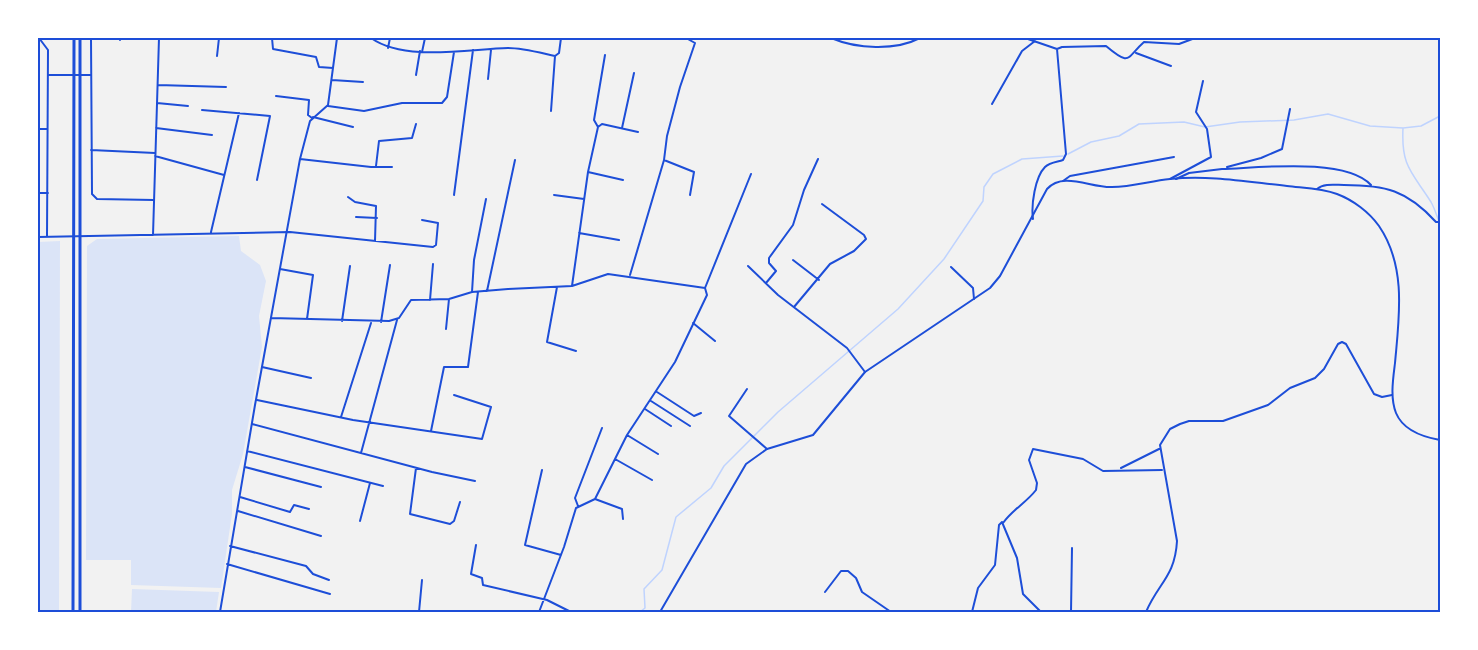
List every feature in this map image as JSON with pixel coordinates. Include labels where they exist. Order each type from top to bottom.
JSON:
[{"type":"main road","points":[[73,612],[74,38]]},
{"type":"main road","points":[[80,38],[80,612]]},
{"type":"street","points":[[39,38],[48,48],[47,237]]},
{"type":"street","points":[[91,38],[92,194],[94,198],[154,200]]},
{"type":"street","points":[[153,235],[159,38]]},
{"type":"street","points":[[217,56],[219,38]]},
{"type":"street","points":[[272,38],[273,50],[315,56],[318,58],[319,67],[333,68]]},
{"type":"street","points":[[328,106],[338,38]]},
{"type":"street","points":[[371,38],[388,48],[421,51],[514,49],[555,56]]},
{"type":"street","points":[[388,48],[390,38]]},
{"type":"street","points":[[416,75],[425,38]]},
{"type":"street","points":[[551,111],[555,56],[559,53],[561,38]]},
{"type":"street","points":[[630,276],[664,160],[669,124],[695,43],[686,38]]},
{"type":"street","points":[[831,38],[852,44],[875,46],[900,45],[920,38]]},
{"type":"street","points":[[1025,38],[1057,50]]},
{"type":"street","points":[[1057,50],[1062,47],[1102,45],[1121,58],[1132,57],[1144,42],[1179,44],[1195,38]]},
{"type":"street","points":[[992,104],[1022,51],[1035,41]]},
{"type":"street","points":[[454,195],[473,50]]},
{"type":"street","points":[[488,79],[490,50]]},
{"type":"street","points":[[1033,219],[1036,190],[1043,170],[1047,165],[1062,161],[1066,155],[1057,50]]},
{"type":"street","points":[[220,612],[286,232],[300,159],[313,117],[328,106],[364,111],[402,103],[442,103],[447,98],[454,51]]},
{"type":"street","points":[[1136,53],[1171,66]]},
{"type":"street","points":[[572,286],[588,172],[598,127],[594,120],[605,55]]},
{"type":"street","points":[[622,128],[634,73]]},
{"type":"street","points":[[48,75],[90,75]]},
{"type":"street","points":[[332,80],[363,82]]},
{"type":"street","points":[[1170,179],[1210,159],[1206,127],[1196,112],[1203,81]]},
{"type":"street","points":[[158,85],[226,87]]},
{"type":"street","points":[[276,96],[309,100],[308,115],[353,127]]},
{"type":"street","points":[[157,103],[188,106]]},
{"type":"street","points":[[1222,168],[1280,150],[1290,109]]},
{"type":"street","points":[[202,110],[239,112],[271,118],[257,180]]},
{"type":"street","points":[[210,233],[239,112]]},
{"type":"street","points":[[376,166],[379,141],[412,138],[416,124]]},
{"type":"street","points":[[598,127],[601,124],[638,132]]},
{"type":"street","points":[[156,128],[212,135]]},
{"type":"street","points":[[38,129],[47,129]]},
{"type":"street","points":[[91,150],[155,155],[224,175]]},
{"type":"street","points":[[660,612],[695,556],[739,472],[753,457],[767,449],[813,435],[865,372],[996,282],[1049,187],[1070,176],[1174,157]]},
{"type":"street","points":[[300,159],[392,167]]},
{"type":"street","points":[[766,283],[776,272],[769,263],[769,258],[793,225],[804,190],[818,159]]},
{"type":"street","points":[[487,291],[514,160]]},
{"type":"street","points":[[664,160],[694,172],[690,195]]},
{"type":"street","points":[[1176,179],[1189,172],[1222,168],[1324,167],[1341,171],[1371,186]]},
{"type":"street","points":[[588,172],[623,180]]},
{"type":"street","points":[[596,499],[627,435],[677,358],[707,295],[705,288],[751,174]]},
{"type":"street","points":[[1063,181],[1110,187],[1170,179],[1211,177],[1317,189],[1345,197],[1364,210],[1379,226],[1388,243],[1400,295],[1393,394],[1395,410],[1402,422],[1417,433],[1440,440]]},
{"type":"street","points":[[1317,189],[1324,185],[1371,186],[1394,190],[1440,223]]},
{"type":"street","points":[[38,193],[48,193]]},
{"type":"street","points":[[554,195],[584,199]]},
{"type":"street","points":[[348,197],[355,202],[375,205],[377,218],[375,241]]},
{"type":"street","points":[[472,292],[474,260],[486,199]]},
{"type":"street","points":[[794,307],[831,263],[857,248],[866,237],[822,204]]},
{"type":"street","points":[[356,217],[377,218]]},
{"type":"street","points":[[38,237],[286,232],[433,248],[436,245],[438,223],[422,220]]},
{"type":"street","points":[[579,233],[619,240]]},
{"type":"street","points":[[793,260],[819,280]]},
{"type":"street","points":[[430,300],[432,264]]},
{"type":"street","points":[[381,322],[390,265]]},
{"type":"street","points":[[342,321],[350,266]]},
{"type":"street","points":[[748,266],[794,307],[847,348],[865,372]]},
{"type":"street","points":[[951,267],[973,288],[974,299]]},
{"type":"street","points":[[280,269],[313,275],[307,319]]},
{"type":"street","points":[[361,453],[397,320],[410,301],[449,299],[472,292],[572,286],[604,274],[705,288]]},
{"type":"street","points":[[557,287],[547,342],[576,351]]},
{"type":"street","points":[[431,431],[444,367],[468,367],[478,292]]},
{"type":"street","points":[[446,329],[449,299]]},
{"type":"street","points":[[271,318],[371,322],[397,320]]},
{"type":"street","points":[[341,417],[371,322]]},
{"type":"street","points":[[693,323],[715,341]]},
{"type":"street","points":[[1146,612],[1152,598],[1173,569],[1176,555],[1177,541],[1160,449],[1162,439],[1179,424],[1189,421],[1214,423],[1255,412],[1290,388],[1307,383],[1324,369],[1335,348],[1342,342],[1346,344],[1374,394],[1382,397],[1393,394]]},
{"type":"street","points":[[262,367],[311,378]]},
{"type":"street","points":[[747,389],[729,416],[767,449]]},
{"type":"street","points":[[657,392],[694,416],[701,413]]},
{"type":"street","points":[[256,400],[369,422],[479,440],[483,438],[491,406],[454,395]]},
{"type":"street","points":[[651,401],[690,426]]},
{"type":"street","points":[[645,409],[670,426]]},
{"type":"street","points":[[252,424],[416,468],[475,481]]},
{"type":"street","points":[[538,612],[561,555],[578,506],[575,498],[602,428]]},
{"type":"street","points":[[627,435],[658,454]]},
{"type":"street","points":[[972,612],[978,588],[995,565],[999,525],[1036,490],[1037,483],[1029,460],[1033,449],[1083,459],[1103,471],[1163,470]]},
{"type":"street","points":[[1119,469],[1160,449]]},
{"type":"street","points":[[247,451],[383,486]]},
{"type":"street","points":[[615,459],[652,480]]},
{"type":"street","points":[[245,467],[321,487]]},
{"type":"street","points":[[416,468],[410,514],[451,523],[460,502]]},
{"type":"street","points":[[542,470],[525,545],[561,555]]},
{"type":"street","points":[[360,521],[370,483]]},
{"type":"street","points":[[240,497],[290,512],[294,505],[309,509]]},
{"type":"street","points":[[578,506],[596,499],[622,509],[623,519]]},
{"type":"street","points":[[238,511],[321,536]]},
{"type":"street","points":[[1003,523],[1017,558],[1023,594],[1041,612]]},
{"type":"street","points":[[476,545],[470,573],[482,578],[483,585],[544,599],[571,612]]},
{"type":"street","points":[[230,546],[306,566],[313,574],[329,580]]},
{"type":"street","points":[[1071,612],[1072,548]]},
{"type":"street","points":[[227,564],[330,594]]},
{"type":"street","points":[[825,592],[841,572],[848,571],[856,578],[862,592],[891,612]]},
{"type":"street","points":[[419,612],[422,579]]},
{"type":"shaded area","points":[[239,236],[241,251],[260,265],[266,281],[259,316],[262,347],[243,454],[232,490],[232,514],[221,588],[131,585],[131,560],[86,560],[87,246],[97,239]]},
{"type":"shaded area","points":[[60,241],[59,612],[38,612],[38,242]]},
{"type":"shaded area","points":[[132,589],[219,592],[216,612],[131,612]]},
{"type":"waterway","points":[[1068,154],[1091,142],[1119,136],[1139,124],[1184,122],[1205,127],[1240,122],[1294,120],[1328,114],[1370,126],[1403,128],[1421,126],[1440,116]]},
{"type":"waterway","points":[[1403,128],[1406,161],[1413,176],[1431,202],[1440,224]]},
{"type":"waterway","points":[[640,612],[645,608],[644,589],[662,570],[676,517],[711,488],[724,466],[778,412],[898,309],[944,259],[983,201],[984,187],[993,174],[1022,159],[1063,156]]}]
